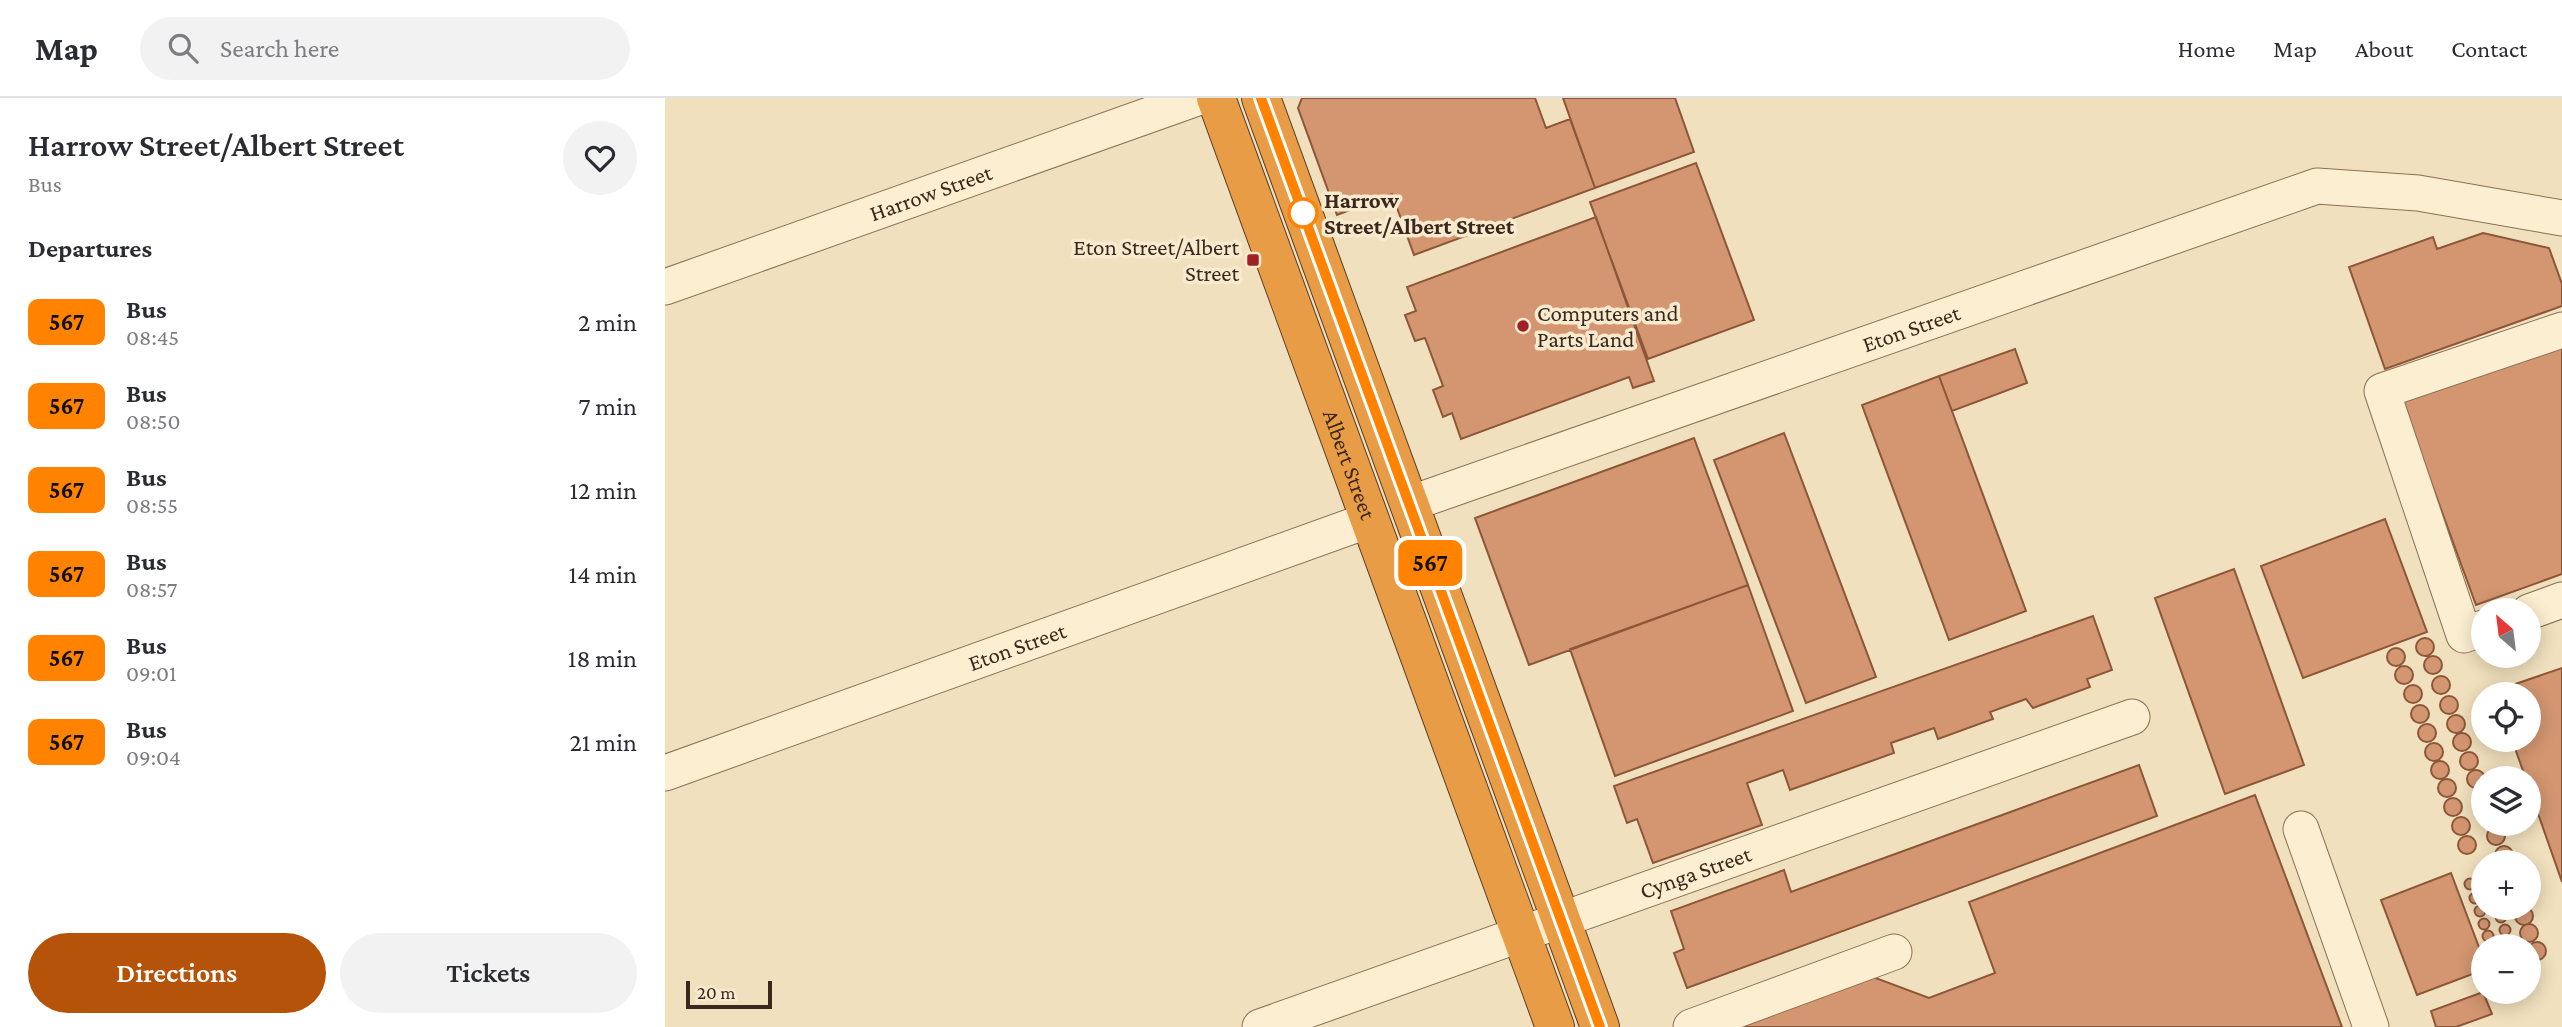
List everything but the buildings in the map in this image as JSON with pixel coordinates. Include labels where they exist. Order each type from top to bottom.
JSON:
[{"type":"highway","name":"Albert Street","points":[[1216,98],[1555,1027]]},
{"type":"highway","name":"Albert Street","points":[[1261,98],[1600,1027]]},
{"type":"highway","points":[[1243,177],[1284,162]]},
{"type":"highway","points":[[1290,306],[1332,292]]},
{"type":"highway","points":[[1369,520],[1409,504]]},
{"type":"street","name":"Harrow Street","points":[[665,287],[1197,98]]},
{"type":"street","name":"Eton Street","points":[[1409,504],[2318,186],[2418,193],[2562,218]]},
{"type":"street","points":[[2471,632],[2464,635],[2382,391],[2562,330]]},
{"type":"street","name":"Eton Street","points":[[665,773],[1369,520]]},
{"type":"street","points":[[2541,608],[2562,600]]},
{"type":"street","name":"Cynga Street","points":[[1260,1027],[2132,717]]},
{"type":"street","points":[[2301,829],[2371,1027]]},
{"type":"street","points":[[1691,1027],[1894,953]]},
{"type":"bus line","name":"567","points":[[1261,98],[1600,1027]]},
{"type":"place","name":"Harrow Street/Albert Street","points":[[1303,213]]},
{"type":"place","name":"Eton Street/Albert Street","points":[[1253,260]]},
{"type":"place","name":"Computers and Parts Land","points":[[1523,326]]}]
